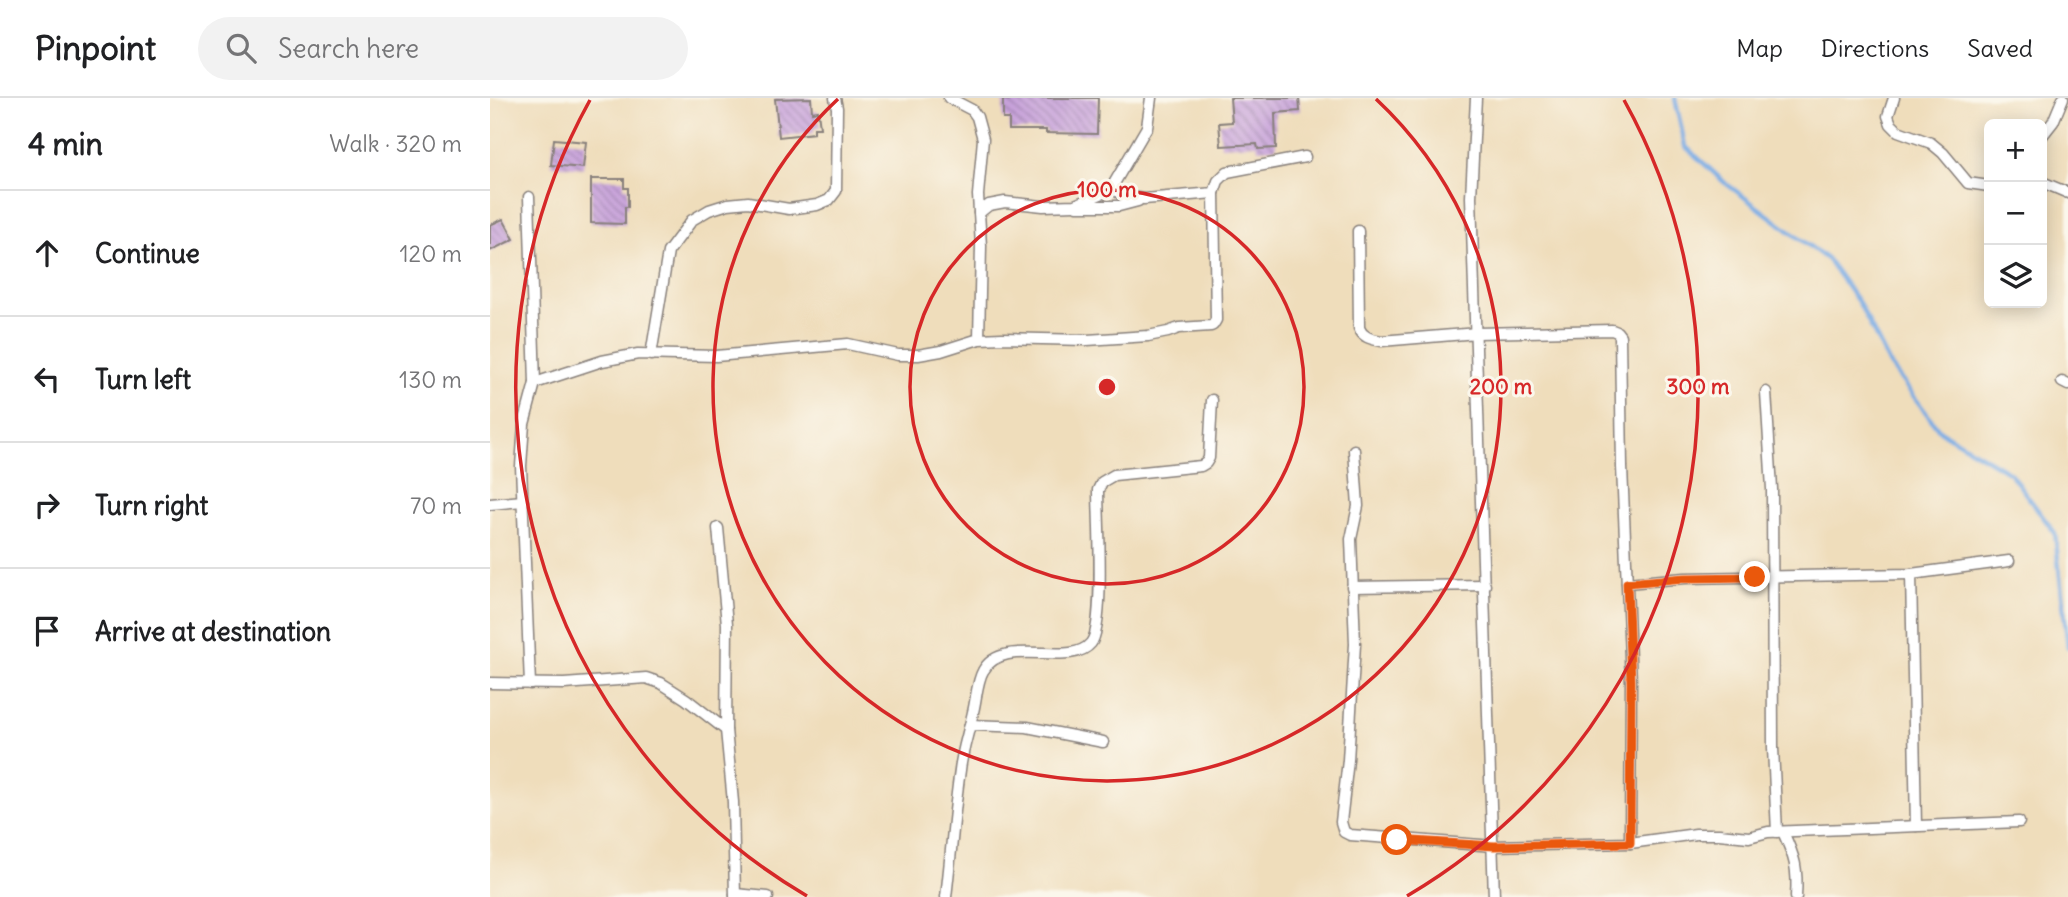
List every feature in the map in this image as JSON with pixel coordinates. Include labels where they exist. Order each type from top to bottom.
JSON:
[{"type":"street","points":[[651,355],[668,252],[692,220],[709,210],[728,204],[748,202],[789,209],[817,205],[829,200],[836,191],[835,98]]},
{"type":"street","points":[[949,98],[972,110],[977,117],[983,139],[978,195],[981,246],[979,340]]},
{"type":"street","points":[[1074,205],[1112,187],[1147,127],[1151,98]]},
{"type":"street","points":[[1475,98],[1471,197],[1494,897]]},
{"type":"street","points":[[1894,98],[1888,116],[1898,131],[1931,143],[1949,159],[1968,183],[1984,185]]},
{"type":"street","points":[[2047,130],[2063,98]]},
{"type":"street","points":[[535,383],[602,361],[639,355],[716,356],[848,344],[898,355],[918,355],[979,340],[1087,340],[1148,336],[1179,328],[1213,325],[1216,320],[1214,193],[1218,181],[1227,172],[1304,157]]},
{"type":"street","points":[[2047,184],[2068,193]]},
{"type":"street","points":[[1112,187],[1123,196],[1144,199]]},
{"type":"street","points":[[979,213],[989,205],[1005,202],[1043,206],[1119,206],[1144,199],[1214,193]]},
{"type":"street","points":[[529,197],[535,383],[524,424],[521,467],[530,684]]},
{"type":"street","points":[[1358,231],[1361,332],[1367,338],[1381,341],[1477,333],[1612,330],[1620,336],[1631,682],[1630,843]]},
{"type":"street","points":[[1766,391],[1772,489],[1773,748],[1780,832],[1795,858],[1796,897]]},
{"type":"street","points":[[946,897],[960,767],[982,671],[999,657],[1011,653],[1075,653],[1086,648],[1093,640],[1097,628],[1100,580],[1098,490],[1102,482],[1114,475],[1201,466],[1206,463],[1209,458],[1212,400]]},
{"type":"street","points":[[1354,450],[1358,506],[1351,539],[1355,644],[1348,760],[1341,822],[1344,832],[1397,840],[1494,846],[1630,843],[1696,834],[1740,838],[1780,832],[2019,822]]},
{"type":"street","points":[[490,504],[523,501]]},
{"type":"street","points":[[718,528],[727,624],[726,730],[733,802],[735,896],[768,897]]},
{"type":"street","points":[[1627,583],[1685,578],[1911,574],[2009,561]]},
{"type":"street","points":[[1911,574],[1916,826]]},
{"type":"street","points":[[1352,587],[1485,585]]},
{"type":"street","points":[[490,683],[564,684],[646,678],[661,683],[726,730]]},
{"type":"street","points":[[970,725],[1027,727],[1103,742]]},
{"type":"building","points":[[811,98],[812,112],[818,111],[820,128],[814,128],[814,133],[779,137],[775,99]]},
{"type":"building","points":[[1098,98],[1097,134],[1009,130],[1009,119],[1003,119],[1003,100]]},
{"type":"building","points":[[1230,98],[1299,98],[1300,111],[1275,113],[1276,148],[1258,149],[1257,144],[1221,146],[1219,123],[1232,122]]},
{"type":"building","points":[[554,139],[586,142],[583,168],[551,165]]},
{"type":"building","points":[[591,179],[624,179],[624,188],[628,188],[625,224],[591,223]]},
{"type":"building","points":[[503,219],[514,239],[490,251],[490,225]]},
{"type":"waterway","points":[[1675,98],[1685,146],[1724,182],[1828,260],[1859,303],[1890,365],[1940,431],[2010,473],[2055,533],[2068,647]]},
{"type":"route","points":[[1397,840],[1494,846],[1630,843],[1631,682],[1627,583],[1685,578],[1755,577]]}]
